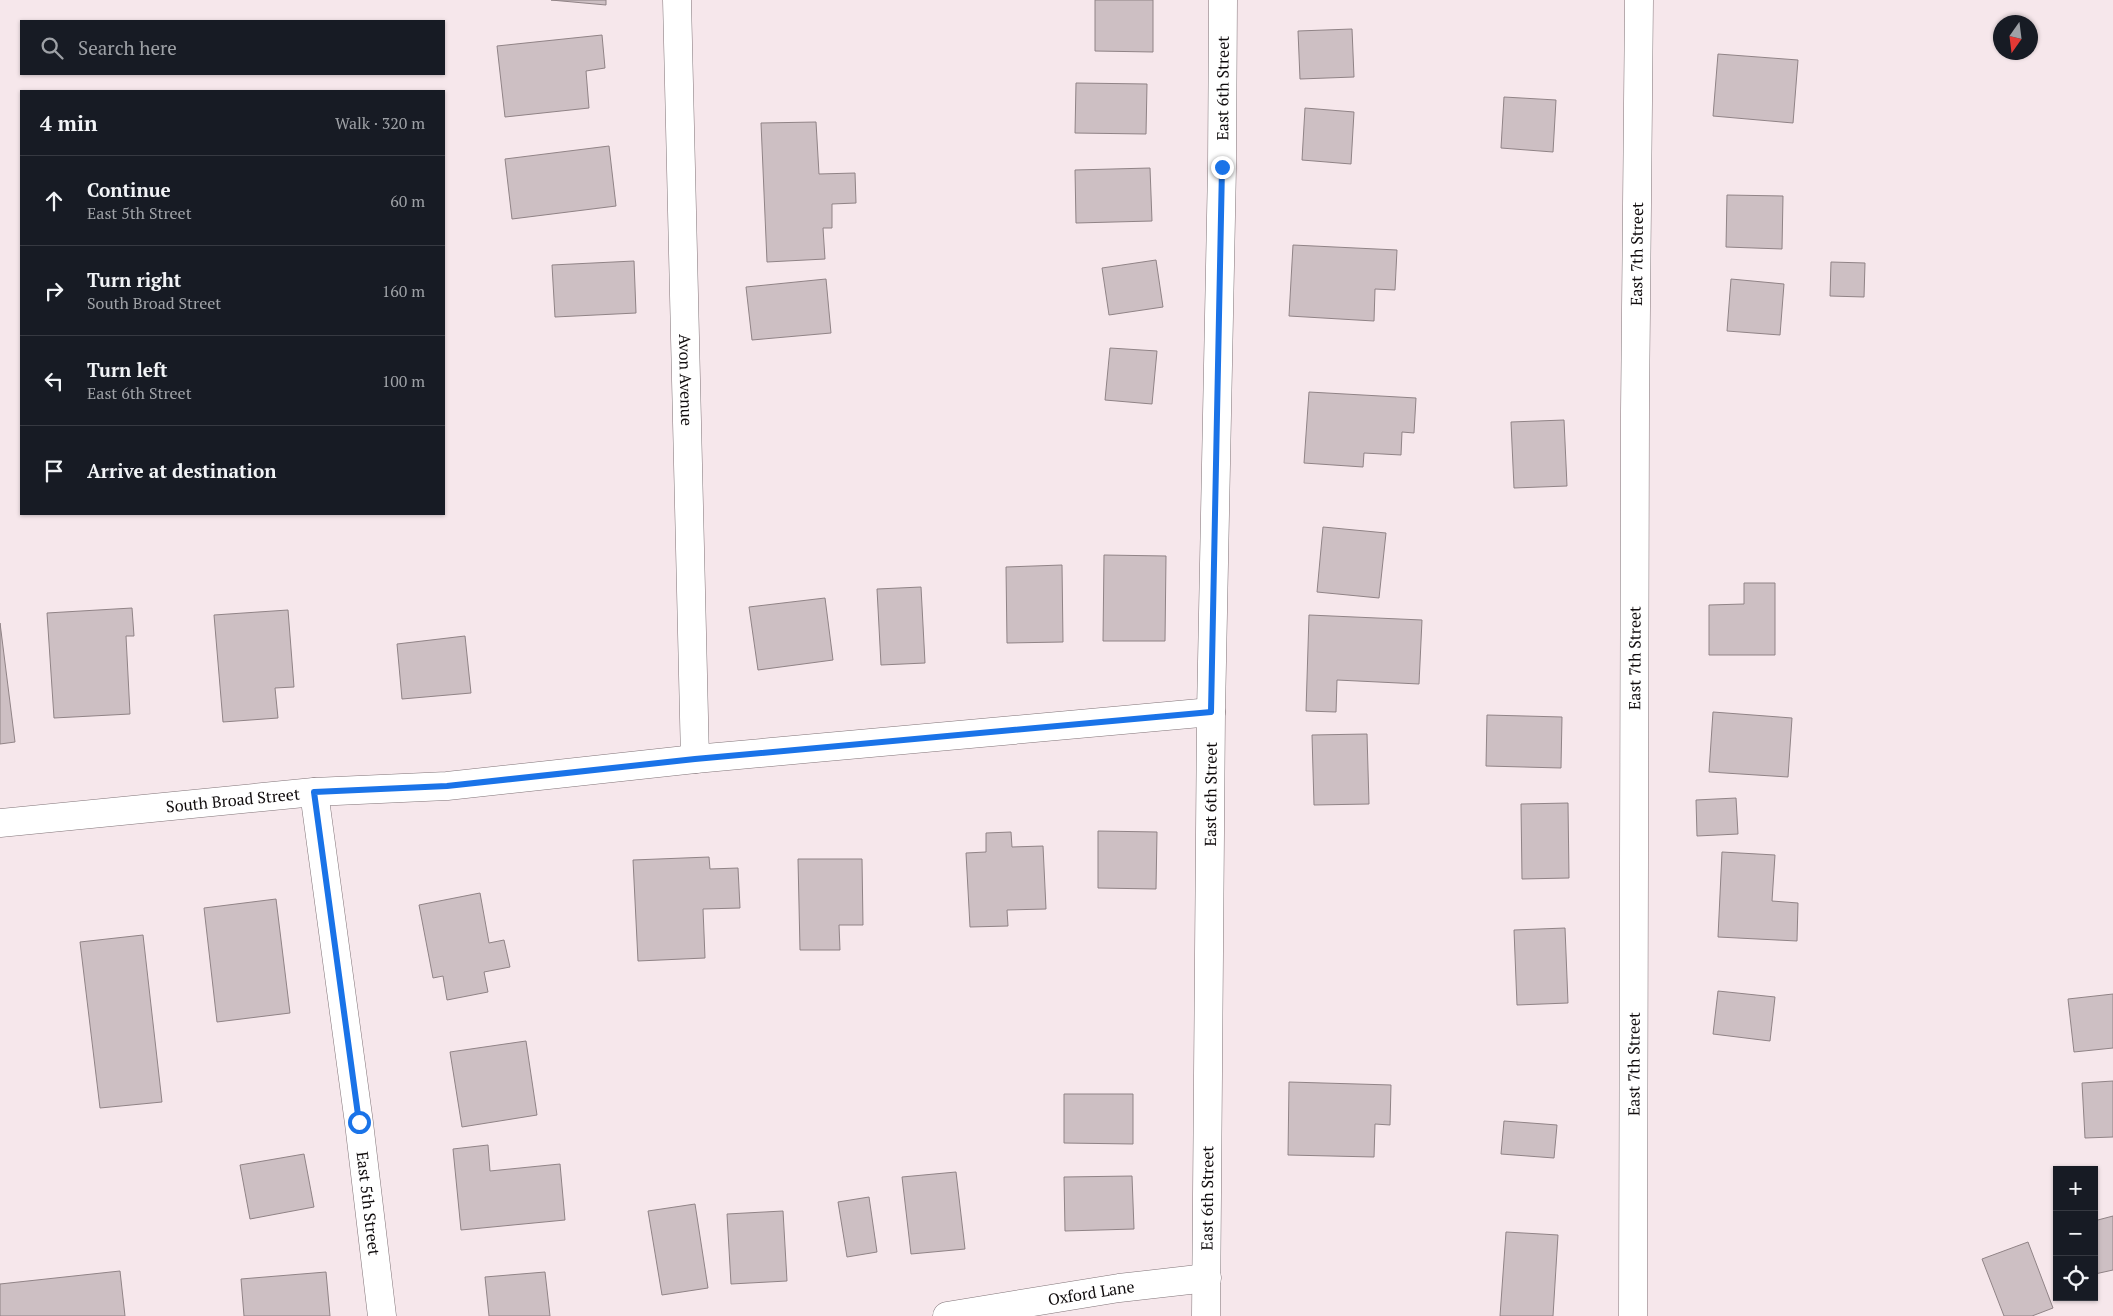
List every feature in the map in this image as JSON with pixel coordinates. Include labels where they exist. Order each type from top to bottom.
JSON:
[{"type":"street","name":"Avon Avenue","points":[[677,0],[695,759]]},
{"type":"street","name":"East 6th Street","points":[[1206,1316],[1211,712],[1222,177],[1223,0]]},
{"type":"street","name":"East 7th Street","points":[[1633,1316],[1635,411],[1639,0]]},
{"type":"street","name":"South Broad Street","points":[[0,823],[314,792],[447,786],[695,759],[1211,712]]},
{"type":"street","name":"East 5th Street","points":[[314,792],[382,1316]]},
{"type":"street","name":"Oxford Lane","points":[[947,1316],[1119,1288],[1207,1278]]},
{"type":"building","points":[[551,0],[606,0],[606,5]]},
{"type":"building","points":[[1095,0],[1153,0],[1153,52],[1095,51]]},
{"type":"building","points":[[1352,29],[1354,77],[1300,79],[1298,31]]},
{"type":"building","points":[[602,35],[605,68],[586,71],[589,108],[505,117],[497,46]]},
{"type":"building","points":[[1718,54],[1798,60],[1793,123],[1713,116]]},
{"type":"building","points":[[1076,83],[1147,84],[1146,134],[1075,133]]},
{"type":"building","points":[[1504,97],[1556,100],[1553,152],[1501,148]]},
{"type":"building","points":[[1305,108],[1354,112],[1351,164],[1302,160]]},
{"type":"building","points":[[816,122],[819,174],[855,173],[856,203],[832,204],[832,228],[823,228],[825,259],[767,262],[761,123]]},
{"type":"building","points":[[609,146],[616,206],[512,219],[505,159]]},
{"type":"building","points":[[1150,168],[1152,221],[1076,223],[1075,170]]},
{"type":"building","points":[[1727,195],[1783,196],[1782,249],[1726,247]]},
{"type":"building","points":[[1293,245],[1397,250],[1395,290],[1375,289],[1374,321],[1289,316]]},
{"type":"building","points":[[1156,260],[1163,307],[1109,315],[1102,268]]},
{"type":"building","points":[[634,261],[636,313],[555,317],[552,265]]},
{"type":"building","points":[[1831,262],[1865,263],[1864,297],[1830,296]]},
{"type":"building","points":[[826,279],[831,333],[752,340],[746,287]]},
{"type":"building","points":[[1731,279],[1784,284],[1780,335],[1727,331]]},
{"type":"building","points":[[1110,348],[1157,351],[1152,404],[1105,400]]},
{"type":"building","points":[[1309,392],[1416,398],[1414,433],[1402,432],[1401,455],[1364,453],[1363,467],[1304,463]]},
{"type":"building","points":[[1564,420],[1567,486],[1514,488],[1511,422]]},
{"type":"building","points":[[1323,527],[1386,533],[1379,598],[1317,592]]},
{"type":"building","points":[[1104,555],[1166,556],[1165,641],[1103,641]]},
{"type":"building","points":[[1062,565],[1063,642],[1007,643],[1006,567]]},
{"type":"building","points":[[1744,583],[1775,583],[1775,655],[1709,655],[1709,605],[1744,604]]},
{"type":"building","points":[[921,587],[925,663],[881,665],[877,589]]},
{"type":"building","points":[[825,598],[833,660],[758,670],[749,607]]},
{"type":"building","points":[[132,608],[134,636],[126,636],[130,714],[54,718],[47,613]]},
{"type":"building","points":[[288,610],[294,687],[275,688],[278,718],[223,722],[214,615]]},
{"type":"building","points":[[1309,615],[1422,620],[1419,684],[1337,680],[1336,712],[1306,711]]},
{"type":"building","points":[[0,623],[15,742],[0,744]]},
{"type":"building","points":[[465,636],[471,693],[402,699],[397,644]]},
{"type":"building","points":[[1713,712],[1792,718],[1788,777],[1709,772]]},
{"type":"building","points":[[1487,715],[1562,717],[1561,768],[1486,766]]},
{"type":"building","points":[[1367,734],[1369,804],[1314,805],[1312,735]]},
{"type":"building","points":[[1736,798],[1738,834],[1697,836],[1696,800]]},
{"type":"building","points":[[1568,803],[1569,878],[1522,879],[1521,804]]},
{"type":"building","points":[[1098,831],[1157,832],[1156,889],[1098,888]]},
{"type":"building","points":[[1011,832],[1012,847],[1043,846],[1046,909],[1007,910],[1008,926],[970,927],[966,853],[986,852],[986,833]]},
{"type":"building","points":[[1722,852],[1775,855],[1772,901],[1798,903],[1797,941],[1718,937]]},
{"type":"building","points":[[709,857],[710,869],[738,868],[740,908],[703,909],[705,958],[638,961],[633,860]]},
{"type":"building","points":[[798,859],[862,859],[863,925],[839,925],[840,950],[800,950]]},
{"type":"building","points":[[480,893],[489,943],[504,940],[510,967],[484,972],[488,992],[447,1000],[443,976],[433,978],[419,905]]},
{"type":"building","points":[[276,899],[290,1013],[217,1022],[204,908]]},
{"type":"building","points":[[1565,928],[1568,1003],[1517,1005],[1514,930]]},
{"type":"building","points":[[143,935],[162,1102],[100,1108],[80,942]]},
{"type":"building","points":[[1718,991],[1775,997],[1770,1041],[1713,1034]]},
{"type":"building","points":[[2113,994],[2113,1048],[2074,1052],[2068,999]]},
{"type":"building","points":[[526,1041],[537,1115],[462,1127],[450,1052]]},
{"type":"building","points":[[2113,1081],[2113,1137],[2085,1138],[2082,1083]]},
{"type":"building","points":[[1289,1082],[1391,1085],[1390,1125],[1375,1124],[1374,1157],[1288,1155]]},
{"type":"building","points":[[1064,1094],[1133,1094],[1133,1144],[1064,1143]]},
{"type":"building","points":[[1504,1121],[1557,1125],[1554,1158],[1501,1154]]},
{"type":"building","points":[[488,1145],[490,1171],[560,1164],[565,1220],[461,1230],[453,1149]]},
{"type":"building","points":[[304,1154],[314,1207],[250,1219],[240,1165]]},
{"type":"building","points":[[956,1172],[965,1249],[911,1254],[902,1177]]},
{"type":"building","points":[[1132,1176],[1134,1229],[1065,1231],[1064,1177]]},
{"type":"building","points":[[869,1197],[877,1252],[847,1257],[838,1202]]},
{"type":"building","points":[[695,1204],[708,1288],[662,1295],[648,1211]]},
{"type":"building","points":[[783,1211],[787,1281],[731,1284],[727,1214]]},
{"type":"building","points":[[2113,1216],[2113,1270],[2098,1273],[2098,1256],[2098,1220]]},
{"type":"building","points":[[1506,1232],[1558,1235],[1553,1316],[1500,1316]]},
{"type":"building","points":[[2028,1242],[2053,1308],[2032,1316],[2004,1316],[1982,1259]]},
{"type":"building","points":[[120,1271],[125,1316],[0,1316],[0,1284]]},
{"type":"building","points":[[326,1272],[330,1316],[244,1316],[241,1279]]},
{"type":"building","points":[[545,1272],[550,1316],[489,1316],[485,1277]]},
{"type":"route","points":[[359,1122],[314,792],[447,786],[695,759],[1211,712],[1222,167]]}]
